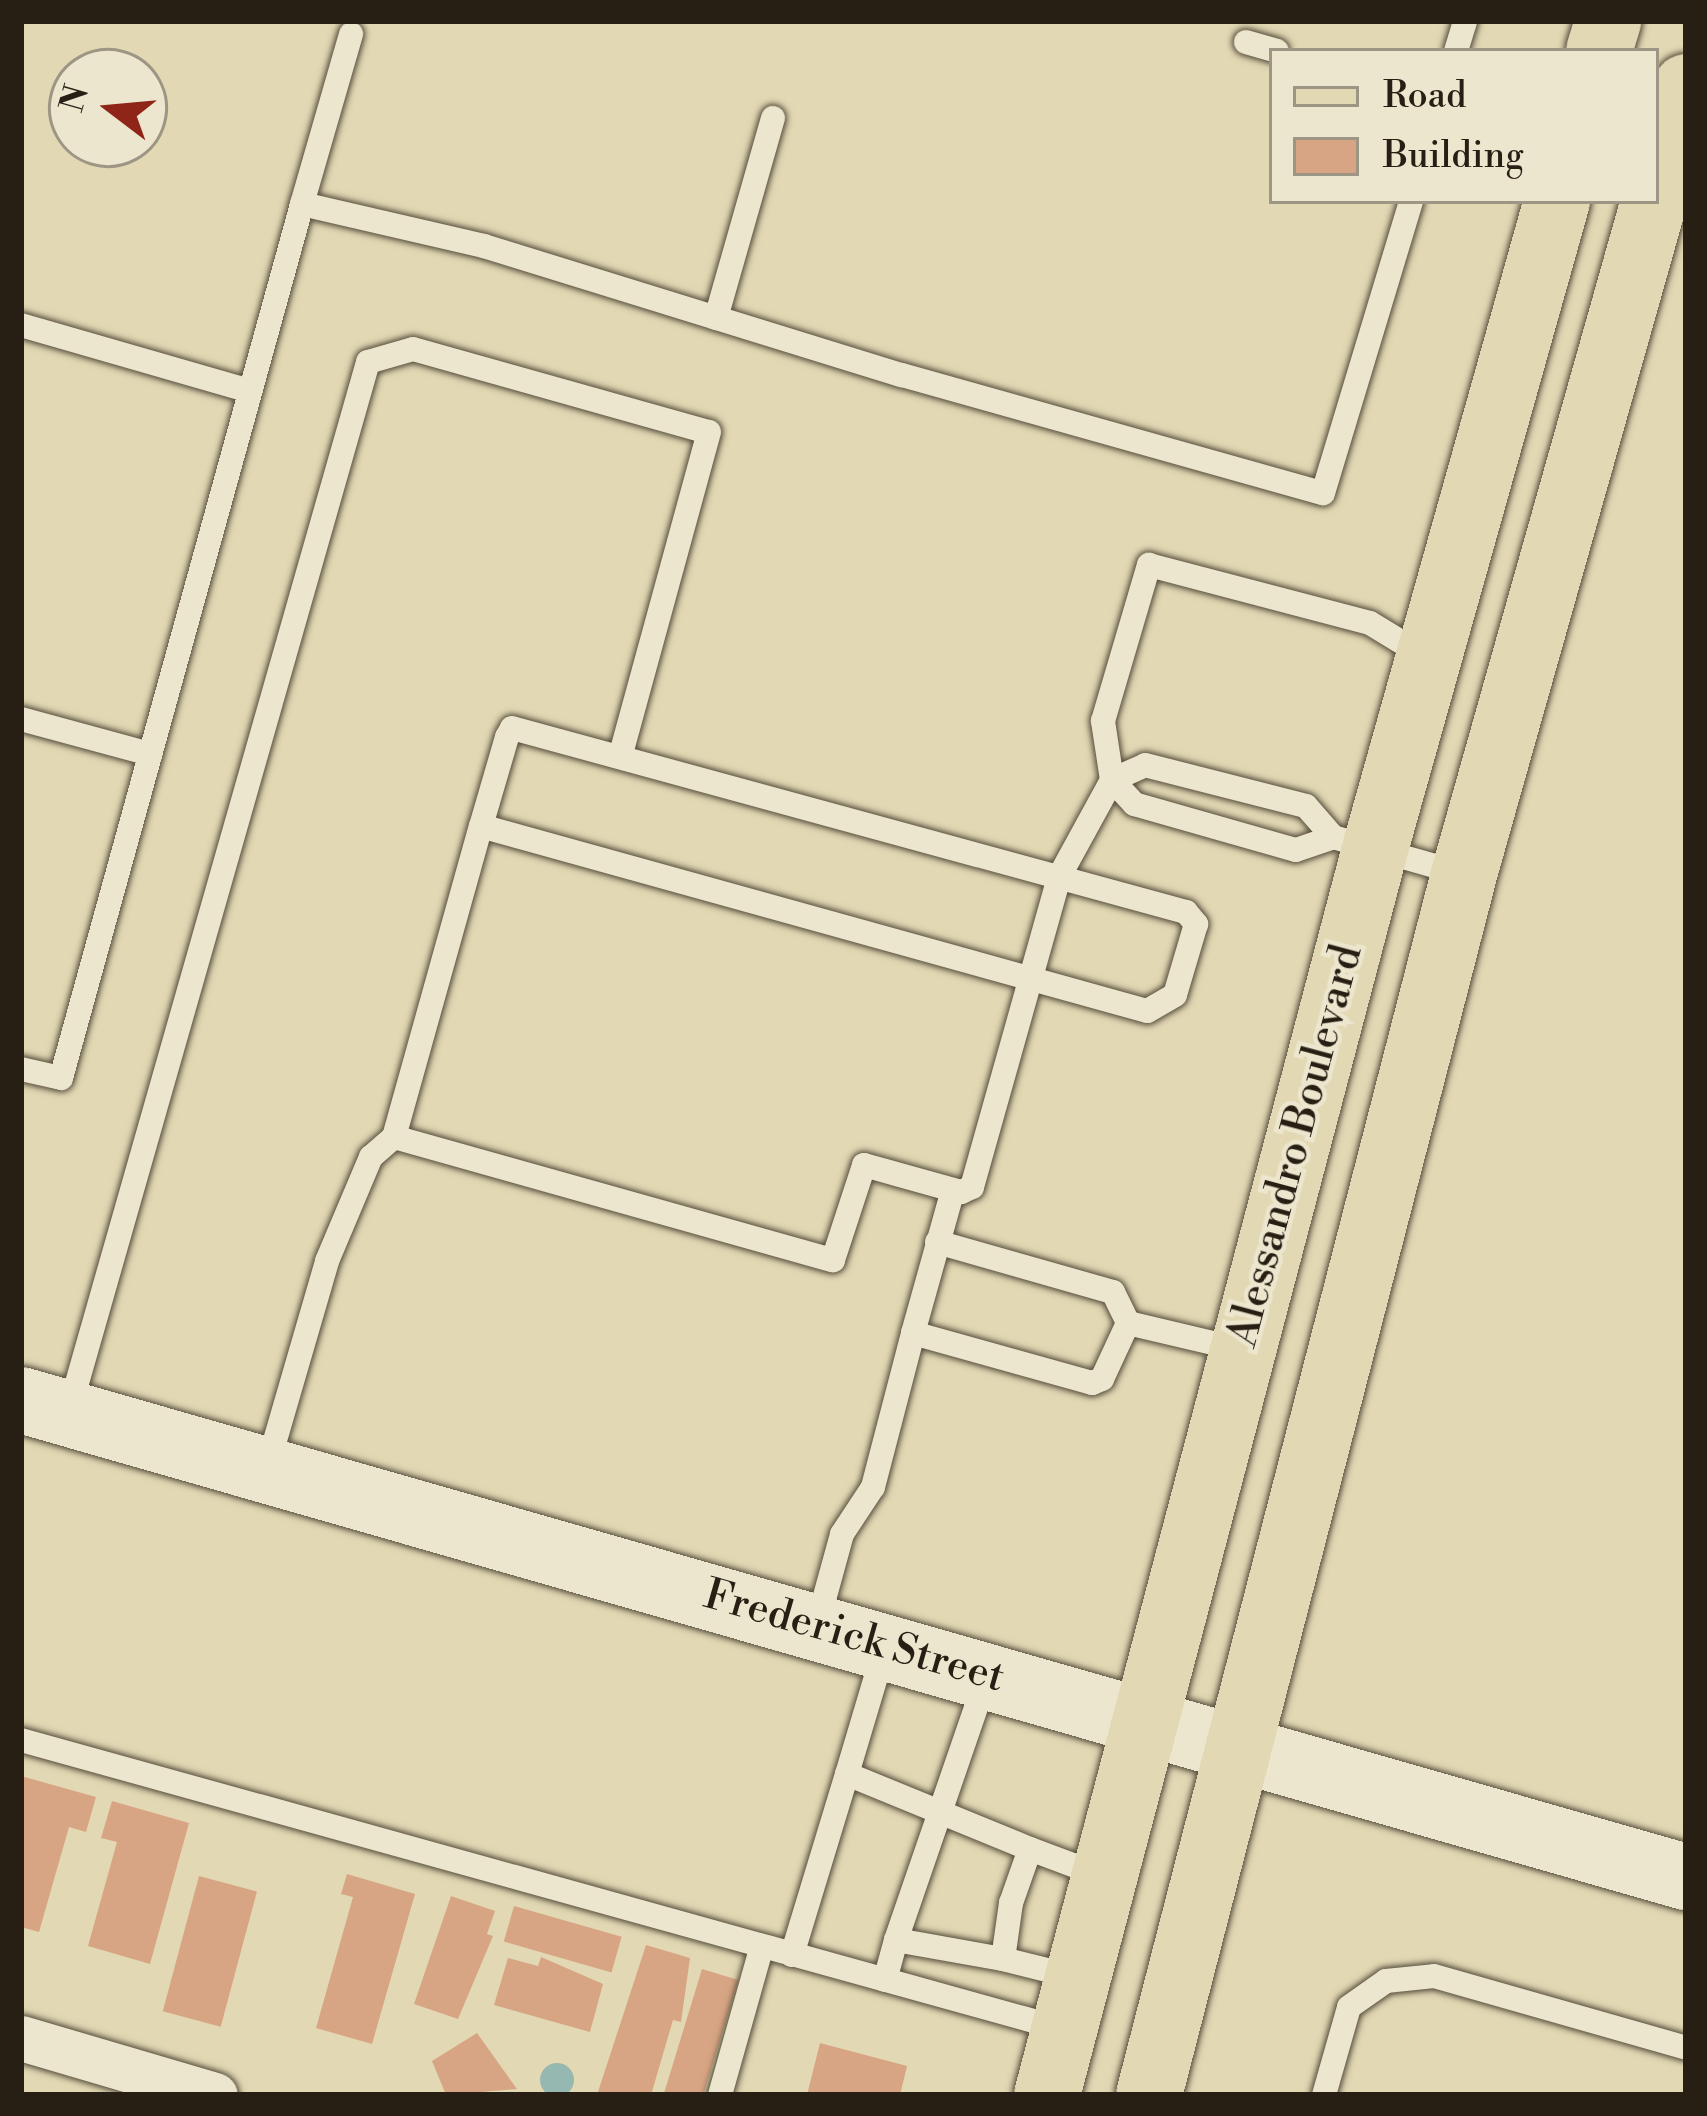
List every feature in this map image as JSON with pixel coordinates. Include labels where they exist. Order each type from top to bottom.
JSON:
[{"type":"main road","points":[[1659,183],[1686,87]]},
{"type":"main road","name":"Alessandro Boulevard","points":[[1047,2095],[1242,1350],[1354,843],[1430,659],[1556,204]]},
{"type":"main road","points":[[1150,2095],[1464,874],[1653,204]]},
{"type":"main road","name":"Frederick Street","points":[[45,1407],[1144,1718],[1686,1877]]},
{"type":"street","points":[[21,2038],[126,2082],[215,2095]]},
{"type":"lane","points":[[21,1069],[61,1078],[351,34]]},
{"type":"lane","points":[[1246,42],[1269,49]]},
{"type":"lane","points":[[716,318],[773,118]]},
{"type":"lane","points":[[302,203],[484,246],[1323,493],[1410,204]]},
{"type":"lane","points":[[21,325],[250,391]]},
{"type":"lane","points":[[45,1407],[368,362],[412,350],[709,432],[620,754]]},
{"type":"lane","points":[[1354,843],[1296,850],[1134,804],[1112,781],[1103,721],[1149,565],[1370,623],[1430,659]]},
{"type":"lane","points":[[21,719],[150,754]]},
{"type":"lane","points":[[266,1470],[328,1262],[371,1157],[394,1137],[481,826],[512,728],[1186,912],[1196,924],[1175,995],[1147,1011],[481,826]]},
{"type":"lane","points":[[394,1137],[823,1260],[842,1250],[864,1165],[953,1190],[972,1187],[1058,877],[1112,781],[1145,765],[1306,806],[1354,843],[1464,874]]},
{"type":"lane","points":[[817,1627],[842,1534],[873,1487],[953,1190]]},
{"type":"lane","points":[[937,1242],[1113,1292],[1128,1323]]},
{"type":"lane","points":[[1128,1323],[1242,1350]]},
{"type":"lane","points":[[913,1334],[1092,1383],[1102,1379],[1128,1323]]},
{"type":"lane","points":[[792,1954],[885,1646]]},
{"type":"lane","points":[[885,1980],[987,1674]]},
{"type":"lane","points":[[21,1740],[885,1980],[1071,2003]]},
{"type":"lane","points":[[847,1774],[1102,1876]]},
{"type":"lane","points":[[1003,1959],[1030,1849]]},
{"type":"lane","points":[[896,1940],[1003,1959],[1071,2003]]},
{"type":"lane","points":[[720,2095],[762,1946]]},
{"type":"lane","points":[[1324,2095],[1349,2007],[1386,1981],[1434,1976],[1686,2048]]},
{"type":"water","points":[[557,2063],[569,2068],[574,2080],[569,2092],[557,2097],[545,2092],[540,2080],[545,2068]]},
{"type":"building","points":[[21,1776],[96,1797],[86,1832],[69,1827],[39,1932],[21,1927]]},
{"type":"building","points":[[112,1801],[189,1823],[150,1964],[88,1946],[117,1842],[101,1838]]},
{"type":"building","points":[[347,1874],[415,1894],[372,2044],[316,2028],[353,1897],[341,1894]]},
{"type":"building","points":[[199,1876],[257,1892],[221,2027],[163,2011]]},
{"type":"building","points":[[451,1896],[495,1911],[487,1934],[493,1936],[458,2019],[414,2004]]},
{"type":"building","points":[[514,1906],[622,1937],[611,1972],[504,1942]]},
{"type":"building","points":[[646,1945],[690,1958],[681,2022],[673,2020],[651,2095],[597,2095]]},
{"type":"building","points":[[541,1957],[603,1984],[590,2032],[494,2005],[508,1958],[538,1966]]},
{"type":"building","points":[[702,1969],[738,1980],[703,2095],[664,2094]]},
{"type":"building","points":[[477,2033],[517,2089],[446,2095],[432,2061]]},
{"type":"building","points":[[820,2043],[907,2066],[900,2095],[807,2095]]}]
